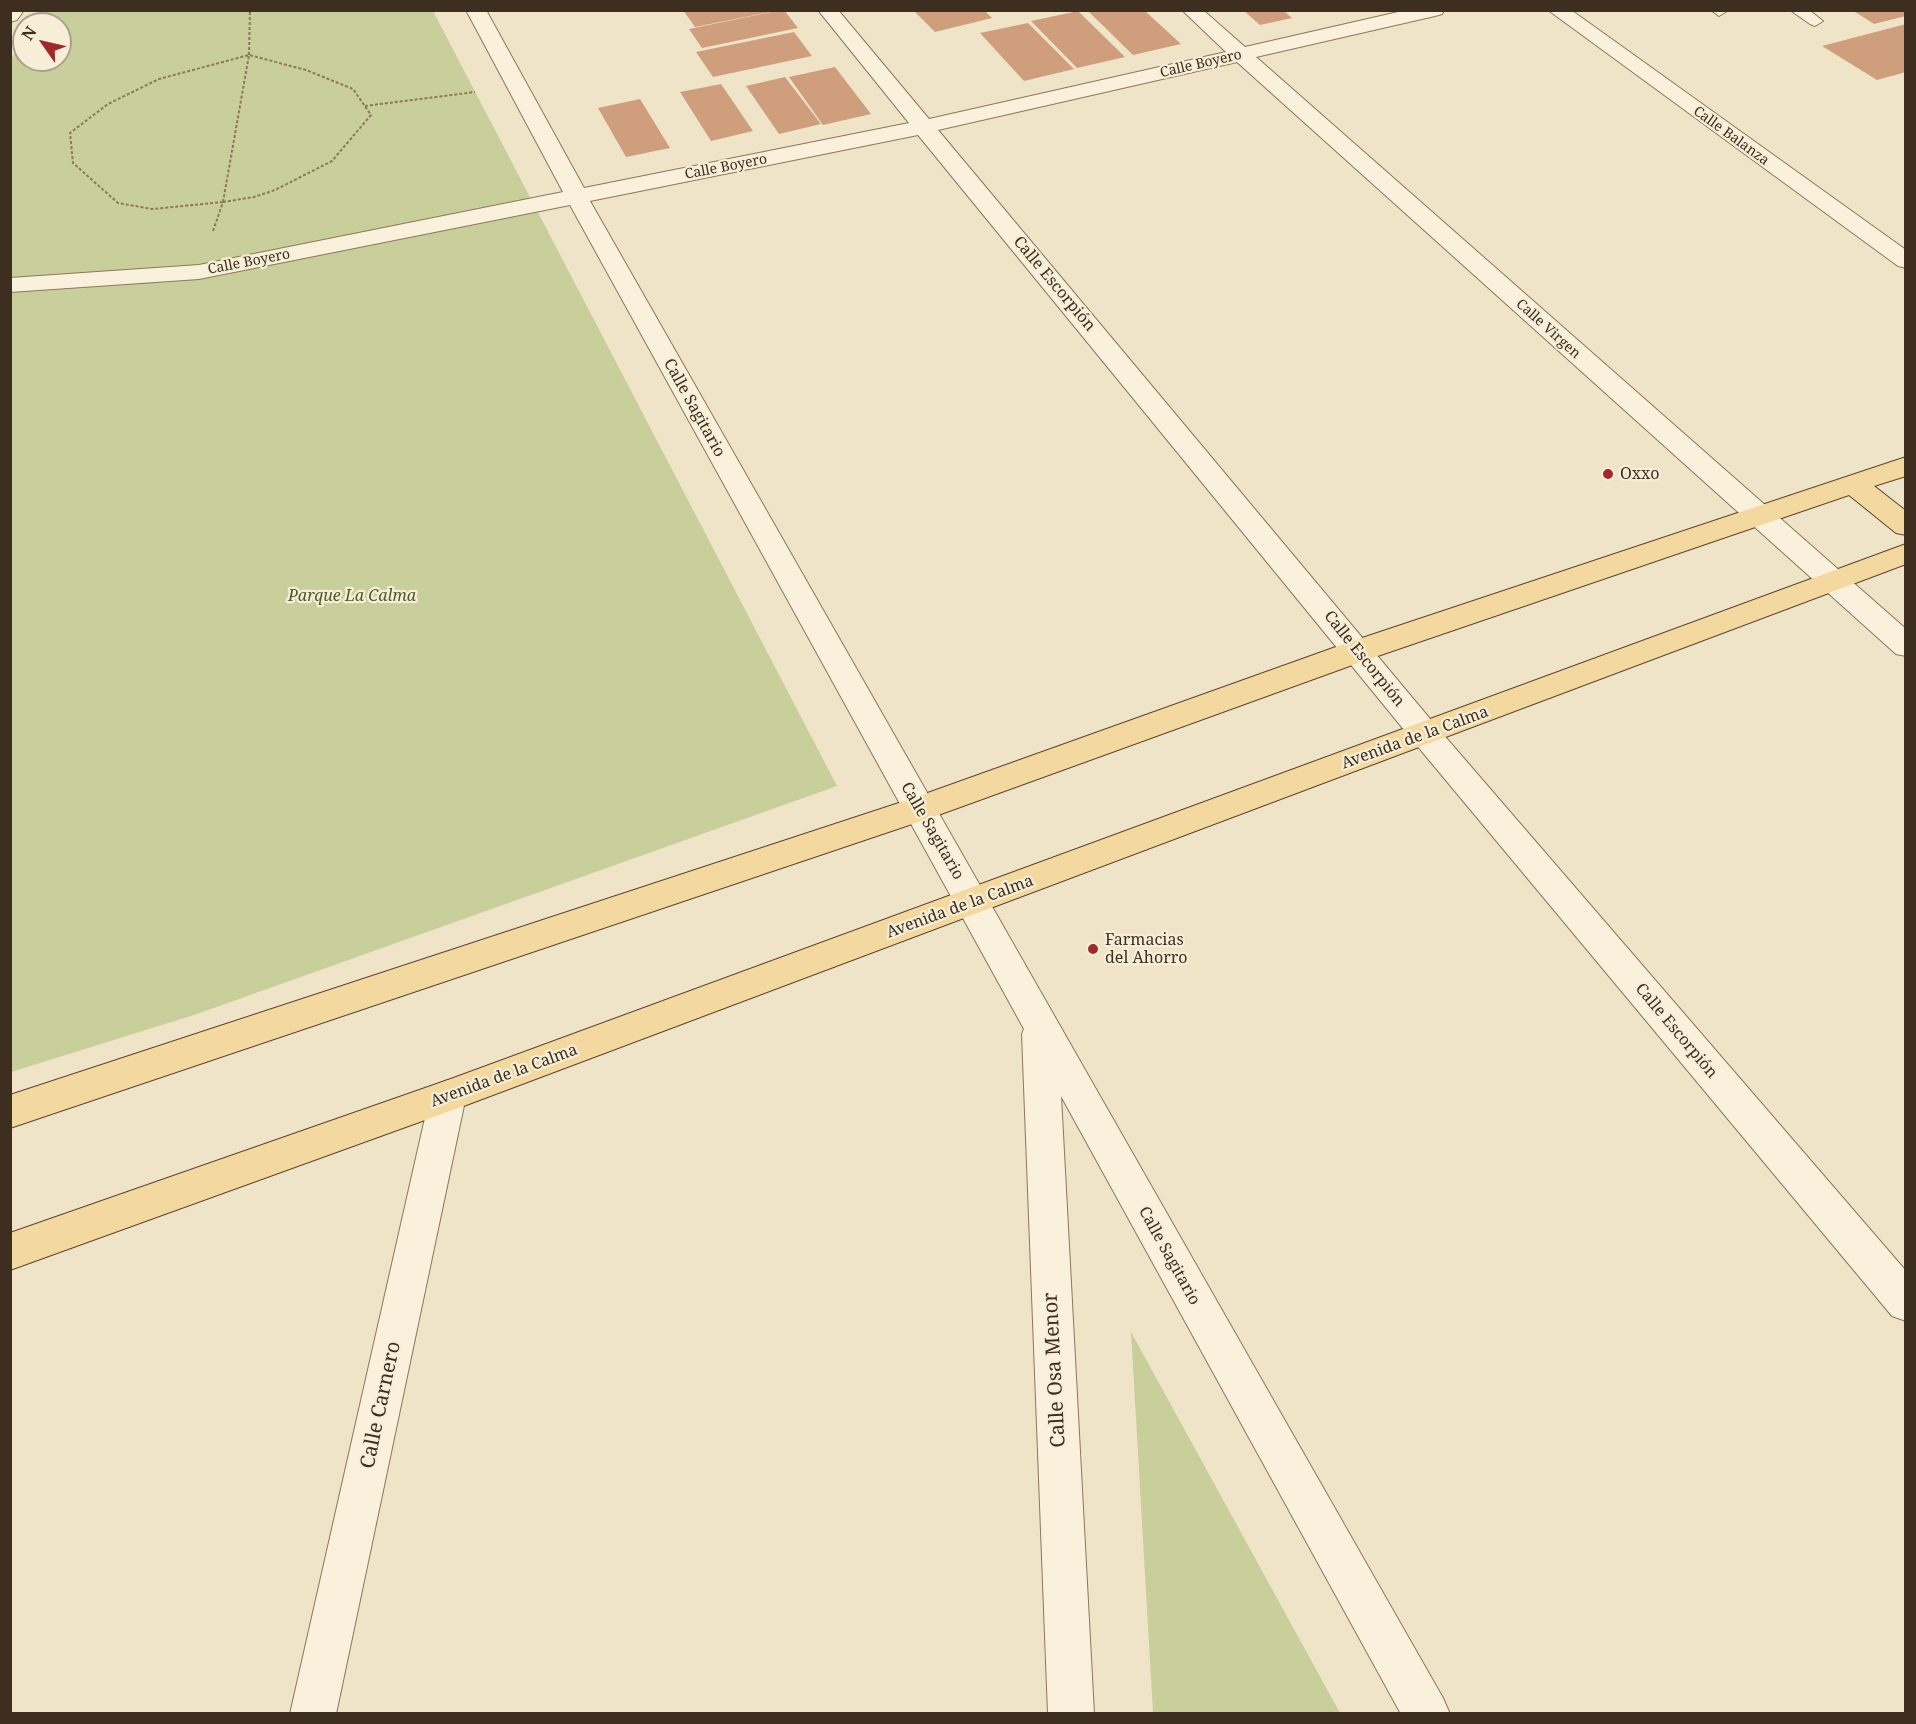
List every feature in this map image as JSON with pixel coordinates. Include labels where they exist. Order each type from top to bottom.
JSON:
[{"type":"main road","points":[[10,1112],[919,809],[1358,651],[1905,466]]},
{"type":"main road","points":[[1853,484],[1905,526]]},
{"type":"main road","name":"Avenida de la Calma","points":[[10,1251],[448,1096],[973,903],[1905,553]]},
{"type":"street","points":[[10,16],[14,10]]},
{"type":"street","name":"Calle Sagitario","points":[[476,10],[576,197],[1427,1713]]},
{"type":"street","name":"Calle Escorpión","points":[[827,10],[1425,734],[1905,1302]]},
{"type":"street","name":"Calle Virgen","points":[[1191,10],[1905,646]]},
{"type":"street","name":"Calle Boyero","points":[[10,285],[199,272],[924,127],[1435,10]]},
{"type":"street","name":"Calle Balanza","points":[[1557,10],[1905,261]]},
{"type":"street","name":"Calle Osa Menor","points":[[1040,1026],[1071,1713]]},
{"type":"street","name":"Calle Carnero","points":[[313,1713],[448,1096]]},
{"type":"lane","points":[[1797,10],[1815,21]]},
{"type":"path","points":[[223,202],[249,55],[250,10]]},
{"type":"path","points":[[249,55],[306,70],[353,89],[372,115],[332,161],[275,190],[254,197],[223,202],[152,209],[118,203],[73,163],[70,133],[108,104],[159,79],[249,55]]},
{"type":"path","points":[[365,106],[517,87]]},
{"type":"green space","name":"Parque La Calma","points":[[433,11],[837,786],[194,1015],[11,1072],[11,59],[12,72],[72,72],[72,12],[44,12]]},
{"type":"green space","points":[[1131,1332],[1340,1713],[1153,1713]]},
{"type":"building","points":[[683,10],[770,10],[770,12],[695,27]]},
{"type":"building","points":[[784,10],[798,28],[702,48],[689,29]]},
{"type":"building","points":[[920,10],[984,10],[992,18],[935,32],[915,12]]},
{"type":"building","points":[[1087,10],[1144,10],[1181,44],[1133,55]]},
{"type":"building","points":[[1243,10],[1283,10],[1292,18],[1260,25]]},
{"type":"building","points":[[1852,10],[1906,10],[1906,16],[1874,24]]},
{"type":"building","points":[[1078,11],[1125,57],[1077,68],[1031,21]]},
{"type":"building","points":[[1028,23],[1074,69],[1024,81],[980,33]]},
{"type":"building","points":[[1906,24],[1906,72],[1877,80],[1822,46]]},
{"type":"building","points":[[794,32],[812,56],[713,77],[696,52]]},
{"type":"building","points":[[835,67],[871,114],[823,125],[789,77]]},
{"type":"building","points":[[785,77],[821,124],[779,134],[746,86]]},
{"type":"building","points":[[721,84],[753,131],[711,141],[680,92]]},
{"type":"building","points":[[640,99],[670,148],[626,157],[598,108]]},
{"type":"place","name":"Oxxo","points":[[1608,474]]},
{"type":"place","name":"Farmacias del Ahorro","points":[[1093,949]]}]
